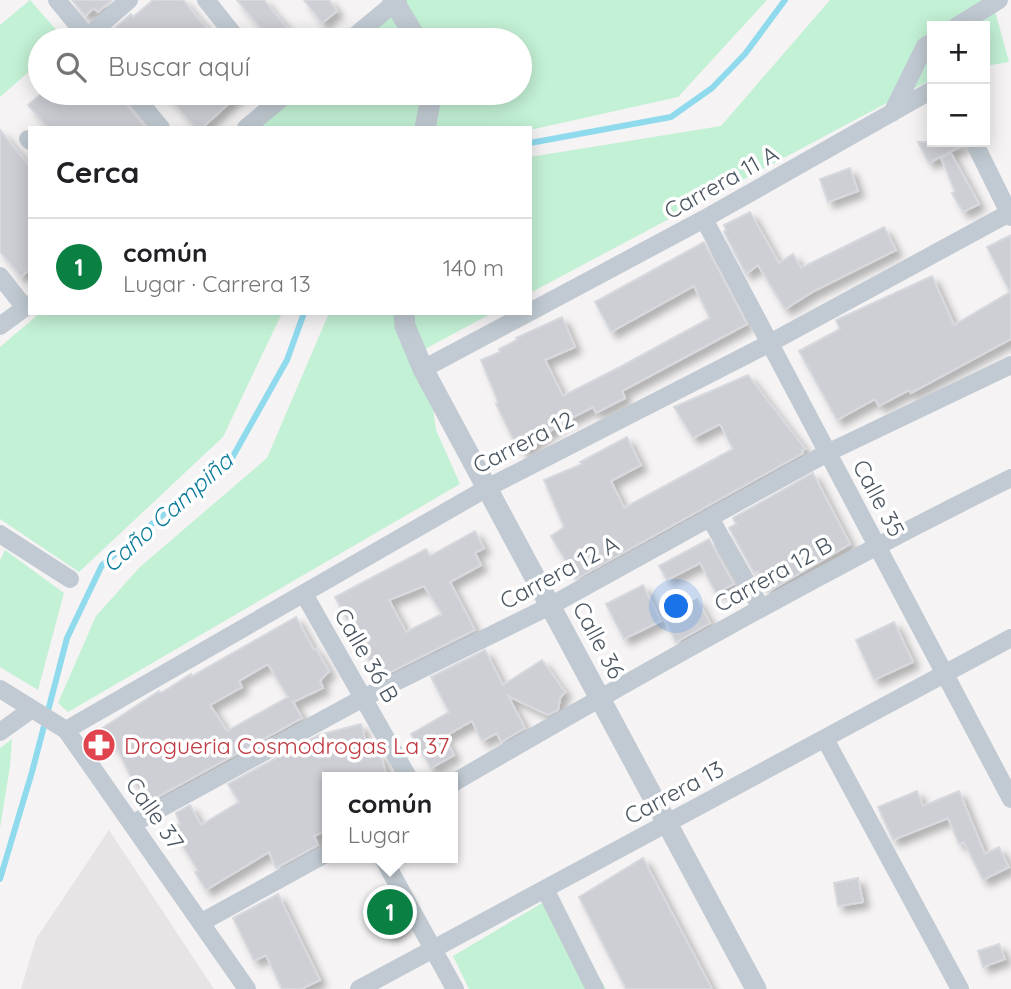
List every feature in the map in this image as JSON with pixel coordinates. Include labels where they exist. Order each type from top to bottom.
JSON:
[{"type":"street","points":[[57,0],[79,28]]},
{"type":"street","points":[[100,28],[129,0]]},
{"type":"street","points":[[206,0],[228,28]]},
{"type":"street","points":[[965,21],[999,0]]},
{"type":"street","points":[[364,28],[395,1],[410,28]]},
{"type":"street","points":[[892,113],[927,54]]},
{"type":"street","name":"Carrera 11 A","points":[[532,311],[704,219],[927,93]]},
{"type":"street","points":[[142,105],[159,126]]},
{"type":"street","points":[[248,126],[272,105]]},
{"type":"street","points":[[425,126],[430,105]]},
{"type":"street","points":[[976,147],[1010,214]]},
{"type":"street","name":"Carrera 12","points":[[63,728],[304,594],[487,488],[769,343],[1010,214]]},
{"type":"street","name":"Calle 35","points":[[704,219],[1011,799]]},
{"type":"street","points":[[0,276],[27,306],[0,326]]},
{"type":"street","name":"Calle 36","points":[[404,315],[405,326],[423,369],[756,989]]},
{"type":"street","name":"Carrera 11 A","points":[[423,369],[525,315]]},
{"type":"street","name":"Carrera 12 A","points":[[132,824],[363,698],[550,606],[827,453],[1011,365]]},
{"type":"street","name":"Carrera 12 B","points":[[458,780],[876,545],[1011,478]]},
{"type":"street","points":[[710,518],[761,608]]},
{"type":"street","points":[[0,534],[70,579]]},
{"type":"street","name":"Calle 36 B","points":[[304,594],[405,772]]},
{"type":"street","name":"Carrera 13","points":[[359,989],[1011,638]]},
{"type":"street","name":"Calle 37","points":[[0,689],[63,728],[247,989]]},
{"type":"street","points":[[0,732],[35,711]]},
{"type":"street","points":[[825,739],[960,989]]},
{"type":"street","points":[[202,922],[322,856]]},
{"type":"street","points":[[386,863],[455,989]]},
{"type":"street","points":[[545,889],[595,989]]},
{"type":"shaded area","points":[[109,830],[214,989],[21,989],[36,939]]},
{"type":"green space","points":[[30,0],[54,28],[28,28],[28,72],[0,97],[0,25]]},
{"type":"green space","points":[[407,0],[767,0],[678,97],[532,130],[532,126],[260,126],[285,105],[532,105],[532,28],[374,28]]},
{"type":"green space","points":[[830,0],[992,0],[1009,62],[990,65],[990,21],[927,21],[927,82],[532,292],[532,157],[721,126]]},
{"type":"green space","points":[[38,315],[281,315],[223,437],[79,572],[0,519],[0,347]]},
{"type":"green space","points":[[328,315],[488,315],[425,349],[436,430],[460,484],[68,712],[58,703],[96,616],[140,567],[267,458]]},
{"type":"green space","points":[[5,550],[64,593],[38,690],[0,667],[0,560]]},
{"type":"green space","points":[[12,739],[10,766],[0,828],[0,748]]},
{"type":"green space","points":[[554,896],[606,989],[469,989],[453,956]]},
{"type":"building","points":[[72,0],[112,0],[98,12],[94,8],[85,16]]},
{"type":"building","points":[[153,0],[183,0],[207,28],[114,28],[131,14],[133,17]]},
{"type":"building","points":[[237,0],[264,0],[287,28],[260,28]]},
{"type":"building","points":[[304,0],[329,0],[337,11],[322,23]]},
{"type":"building","points":[[28,105],[127,105],[144,126],[46,126]]},
{"type":"building","points":[[176,105],[227,105],[204,126],[193,126]]},
{"type":"building","points":[[0,130],[28,165],[28,271],[21,277],[0,252]]},
{"type":"building","points":[[918,142],[927,142],[927,147],[959,147],[929,163]]},
{"type":"building","points":[[951,153],[979,204],[963,212],[952,193],[955,191],[941,158]]},
{"type":"building","points":[[850,168],[858,191],[828,202],[820,179]]},
{"type":"building","points":[[750,212],[779,263],[793,254],[801,268],[884,227],[896,250],[814,291],[785,309],[758,265],[746,274],[724,232],[724,225]]},
{"type":"building","points":[[1011,235],[1011,339],[911,393],[909,390],[879,406],[875,399],[837,420],[799,351],[840,329],[836,320],[932,276],[954,325],[1010,292],[987,247]]},
{"type":"building","points":[[704,242],[747,324],[622,391],[625,398],[596,413],[593,407],[561,423],[523,452],[512,437],[496,404],[498,402],[481,360],[500,352],[499,349],[517,340],[516,338],[562,317],[575,347],[545,360],[563,396],[620,367],[710,318],[694,286],[611,332],[595,302]]},
{"type":"building","points":[[748,375],[805,449],[803,453],[576,579],[551,536],[564,527],[544,480],[582,464],[580,462],[627,437],[641,465],[611,481],[624,508],[733,449],[720,424],[693,438],[674,407]]},
{"type":"building","points":[[813,473],[850,544],[767,592],[758,571],[754,573],[729,528],[736,524],[733,518]]},
{"type":"building","points":[[475,531],[484,548],[475,553],[481,565],[450,582],[475,630],[379,678],[335,597],[426,549],[430,556]],"holes":[[[424,586],[442,614],[406,632],[389,600]]]},
{"type":"building","points":[[709,539],[734,584],[716,593],[700,563],[667,580],[659,566]]},
{"type":"building","points":[[643,585],[661,621],[624,639],[606,604]]},
{"type":"building","points":[[697,599],[710,623],[676,642],[663,617]]},
{"type":"building","points":[[296,617],[329,671],[320,681],[323,688],[293,702],[302,718],[152,800],[142,779],[134,783],[115,745],[113,746],[101,729],[159,691],[161,693],[191,674],[192,676]],"holes":[[[268,664],[288,697],[227,731],[210,705],[242,687],[239,681]]]},
{"type":"building","points":[[894,622],[913,662],[874,680],[856,640]]},
{"type":"building","points":[[485,650],[503,685],[542,660],[565,692],[560,698],[558,710],[548,715],[508,696],[525,728],[501,742],[497,733],[482,741],[472,721],[444,737],[454,755],[431,768],[411,734],[449,712],[431,677]]},
{"type":"building","points":[[361,724],[370,756],[380,753],[386,772],[322,772],[322,832],[314,836],[318,845],[276,868],[269,852],[206,890],[195,872],[198,871],[172,828],[180,824],[176,813],[190,805],[201,825],[239,802],[228,784],[319,735]]},
{"type":"building","points":[[917,791],[923,806],[959,791],[985,854],[999,847],[1009,867],[983,880],[964,842],[959,844],[948,818],[893,840],[878,807]]},
{"type":"building","points":[[643,858],[712,989],[626,989],[579,897]]},
{"type":"building","points":[[858,878],[863,902],[838,906],[834,883]]},
{"type":"building","points":[[389,892],[406,924],[390,936],[371,902]]},
{"type":"building","points":[[278,894],[320,980],[301,989],[282,989],[266,955],[254,961],[233,918]]},
{"type":"building","points":[[999,944],[1005,959],[983,967],[978,951]]},
{"type":"waterway","name":"Caño Campiña","points":[[532,143],[671,117],[712,88],[745,54],[785,0]]},
{"type":"waterway","name":"Caño Campiña","points":[[0,879],[32,772],[67,638],[102,565],[232,458],[287,360],[303,315]]},
{"type":"place","name":"Drogueria Cosmodrogas La 37","points":[[99,745]]},
{"type":"place","name":"común","points":[[390,912]]}]
